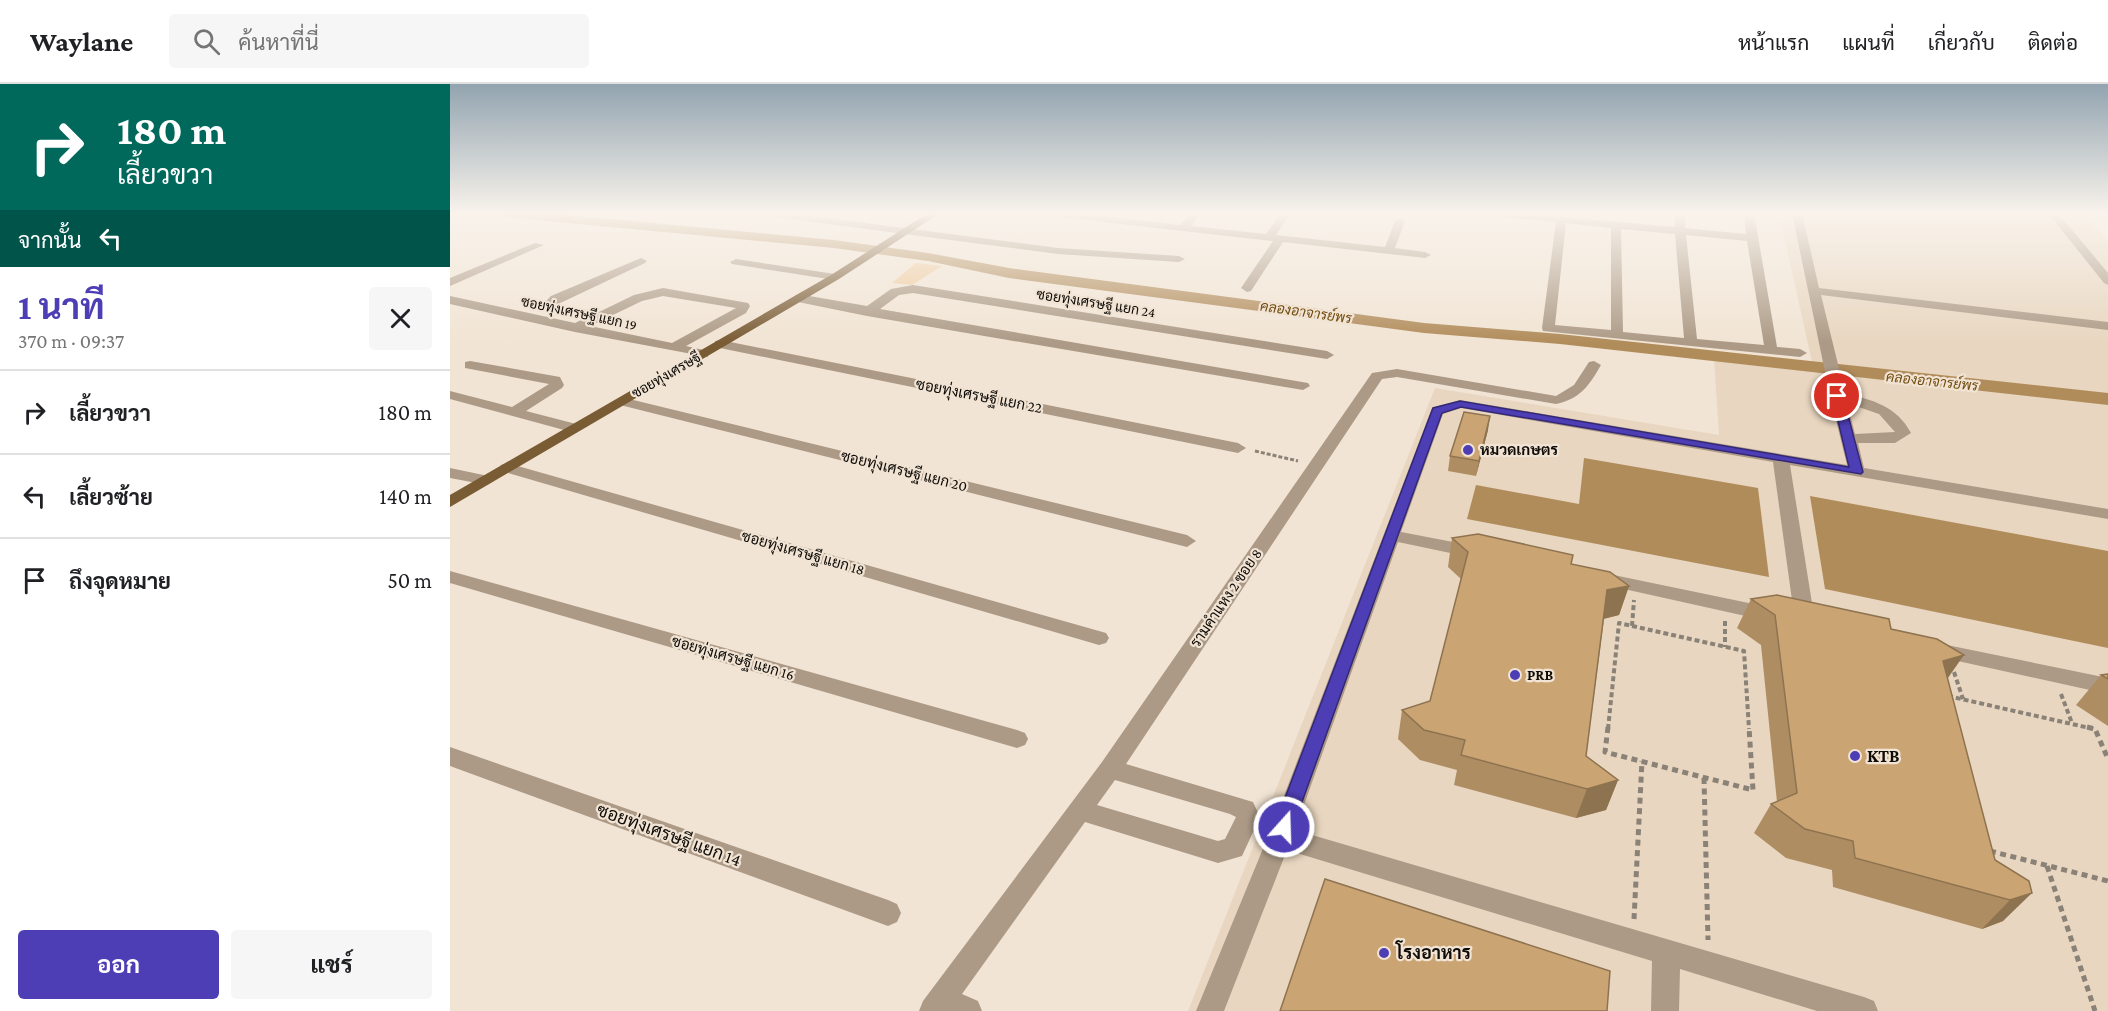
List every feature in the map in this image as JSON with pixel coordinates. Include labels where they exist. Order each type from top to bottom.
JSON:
[{"type":"main road","name":"ซอยทุ่งเศรษฐี","points":[[450,502],[869,256]]},
{"type":"street","points":[[450,282],[510,256]]},
{"type":"street","points":[[1147,256],[1179,259]]},
{"type":"street","points":[[1247,288],[1264,256]]},
{"type":"street","points":[[1557,256],[1548,328],[1800,353]]},
{"type":"street","points":[[1616,256],[1617,335]]},
{"type":"street","points":[[1683,256],[1691,342]]},
{"type":"street","points":[[1755,256],[1771,350]]},
{"type":"street","points":[[1808,256],[1828,356],[1857,472]]},
{"type":"street","points":[[2088,256],[2108,281]]},
{"type":"street","points":[[602,316],[553,308],[548,305],[555,299],[641,261]]},
{"type":"street","points":[[736,262],[835,277]]},
{"type":"street","name":"ซอยทุ่งเศรษฐี แยก 24","points":[[867,312],[895,292],[913,289],[1327,355]]},
{"type":"street","points":[[1816,291],[2108,326]]},
{"type":"street","points":[[574,328],[638,298],[663,292],[744,306],[742,310],[674,348]]},
{"type":"street","points":[[798,298],[867,312],[1303,386]]},
{"type":"street","name":"ซอยทุ่งเศรษฐี แยก 19","points":[[450,300],[703,354]]},
{"type":"street","name":"ซอยทุ่งเศรษฐี แยก 22","points":[[720,344],[1238,448]]},
{"type":"street","points":[[470,365],[555,380],[557,385],[514,412]]},
{"type":"street","name":"รามคำแหง 2 ซอย 8","points":[[937,1005],[1110,769],[1377,376],[1386,372],[1556,400],[1569,398],[1577,393],[1594,365]]},
{"type":"street","points":[[1836,389],[1890,415],[1901,427],[1903,433],[1895,438],[1848,439]]},
{"type":"street","points":[[450,395],[575,428]]},
{"type":"street","name":"ซอยทุ่งเศรษฐี แยก 20","points":[[621,401],[1186,541]]},
{"type":"street","points":[[1210,1011],[1437,411],[1460,404],[2108,514]]},
{"type":"street","points":[[1781,459],[1805,622]]},
{"type":"street","name":"ซอยทุ่งเศรษฐี แยก 18","points":[[507,468],[1099,638]]},
{"type":"street","points":[[450,472],[487,480]]},
{"type":"street","points":[[1391,535],[1496,556]]},
{"type":"street","points":[[1588,576],[1827,627]]},
{"type":"street","name":"ซอยทุ่งเศรษฐี แยก 16","points":[[450,577],[1017,739]]},
{"type":"street","points":[[1927,648],[2108,686]]},
{"type":"street","name":"ซอยทุ่งเศรษฐี แยก 14","points":[[450,756],[888,913]]},
{"type":"street","points":[[1079,810],[1218,852],[1233,848],[1248,817],[1244,809],[1110,769]]},
{"type":"street","points":[[1278,836],[1864,1011]]},
{"type":"street","points":[[1665,1011],[1666,952]]},
{"type":"street","points":[[937,1005],[968,1011]]},
{"type":"path","points":[[1238,448],[1316,465]]},
{"type":"path","points":[[1632,626],[1635,586]]},
{"type":"path","points":[[1724,605],[1725,647]]},
{"type":"path","points":[[1619,623],[1632,626],[1744,651],[1753,790],[1605,752],[1619,623]]},
{"type":"path","points":[[1949,652],[1963,700]]},
{"type":"path","points":[[2053,674],[2073,724]]},
{"type":"path","points":[[1950,707],[1947,696],[2095,729],[2108,759]]},
{"type":"path","points":[[1633,942],[1642,761]]},
{"type":"path","points":[[1704,778],[1708,965]]},
{"type":"path","points":[[1986,850],[2108,881]]},
{"type":"path","points":[[2046,865],[2095,1011]]},
{"type":"shaded area","points":[[1789,256],[2108,256],[2108,1011],[1188,1011],[1435,388],[1719,435],[1714,359],[1814,371]]},
{"type":"shaded area","points":[[916,263],[942,266],[912,285],[892,283]]},
{"type":"shaded area","points":[[1584,458],[1758,488],[1769,577],[1467,519],[1476,485],[1579,504]]},
{"type":"shaded area","points":[[1810,496],[2108,551],[2108,648],[1825,589]]},
{"type":"building","name":"หมวดเกษตร","points":[[1464,412],[1490,416],[1479,461],[1450,456]]},
{"type":"building","name":"PRB","points":[[1478,534],[1573,555],[1571,564],[1610,572],[1629,586],[1607,590],[1586,756],[1618,780],[1587,789],[1461,755],[1465,740],[1424,730],[1402,710],[1430,701],[1468,552],[1452,538]]},
{"type":"building","name":"KTB","points":[[1777,595],[1889,619],[1891,629],[1937,639],[1964,655],[1943,661],[1995,860],[2029,881],[2032,893],[2010,900],[1855,858],[1853,841],[1805,829],[1771,804],[1797,793],[1775,615],[1751,599]]},
{"type":"building","name":"โรงอาหาร","points":[[1325,879],[1610,971],[1607,1011],[1280,1011]]},
{"type":"waterway","name":"คลองอาจารย์พร","points":[[923,256],[1009,273],[1424,328],[1560,339],[2108,399]]},
{"type":"place","name":"หมวดเกษตร","points":[[1468,450]]},
{"type":"place","name":"PRB","points":[[1515,675]]},
{"type":"place","name":"KTB","points":[[1855,756]]},
{"type":"place","name":"โรงอาหาร","points":[[1384,953]]},
{"type":"route","points":[[1284,827],[1437,411],[1460,404],[1857,472],[1837,396]]}]
